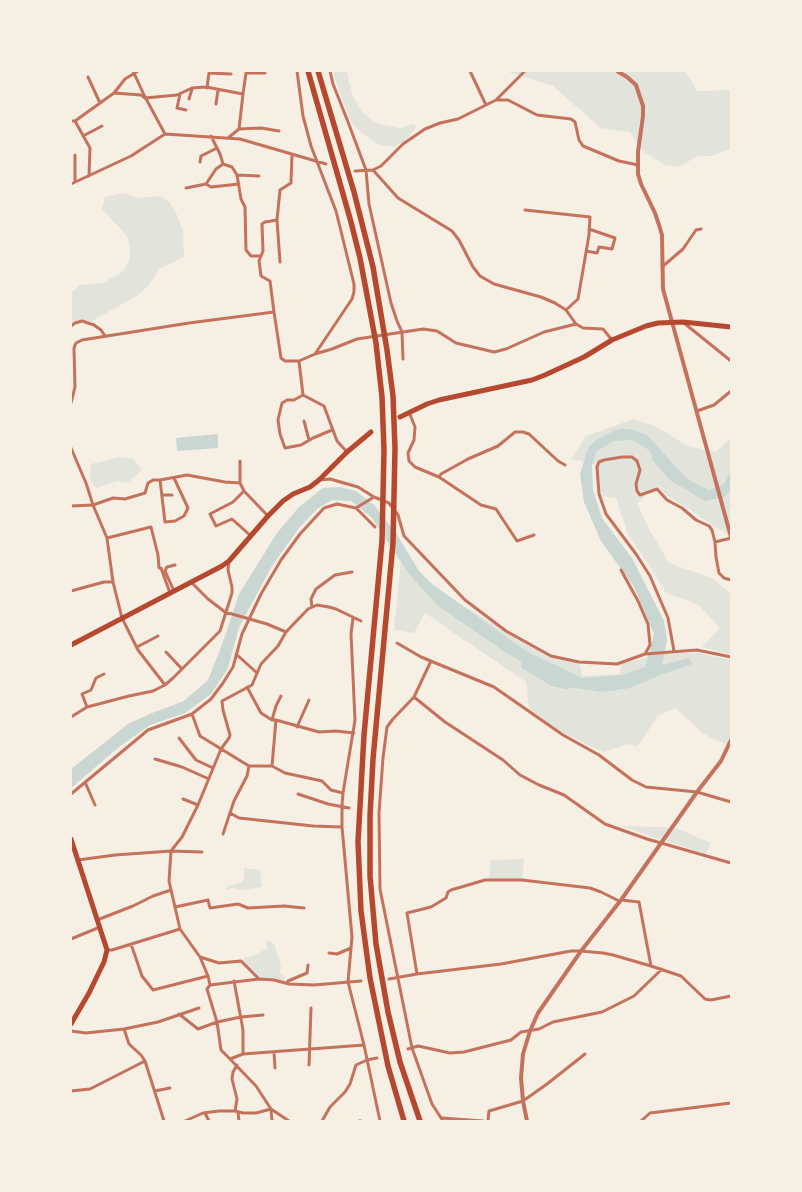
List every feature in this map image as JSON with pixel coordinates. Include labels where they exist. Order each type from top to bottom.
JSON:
[{"type":"highway","points":[[308,71],[360,258],[376,343],[382,397],[384,494],[382,541],[364,735],[359,817],[361,912],[370,978],[381,1039],[404,1121]]},
{"type":"highway","points":[[318,71],[354,192],[373,267],[388,350],[395,448],[395,496],[373,759],[370,816],[370,876],[376,944],[388,1012],[400,1062],[420,1121]]},
{"type":"main road","points":[[400,417],[439,400],[532,380],[584,357],[612,340],[646,326],[683,322],[731,327]]},
{"type":"main road","points":[[71,645],[222,566],[229,561],[268,516],[293,494],[310,487],[319,480],[347,452],[371,432]]},
{"type":"main road","points":[[71,839],[107,950],[104,962],[71,1024]]},
{"type":"street","points":[[89,176],[90,148],[73,121],[114,93],[125,79],[133,72],[138,71]]},
{"type":"street","points":[[297,71],[303,116],[310,146],[336,211],[354,284],[352,299],[315,354]]},
{"type":"street","points":[[330,71],[332,84],[366,170],[369,204],[391,303],[402,332],[403,359]]},
{"type":"street","points":[[470,71],[486,105]]},
{"type":"street","points":[[355,171],[373,170],[380,166],[403,144],[425,129],[440,123],[458,119],[496,100],[525,71]]},
{"type":"street","points":[[617,71],[628,76],[636,85],[643,106],[644,116],[638,174],[641,184],[655,213],[660,230],[663,289],[731,538],[715,542]]},
{"type":"street","points":[[133,72],[164,134]]},
{"type":"street","points":[[239,129],[247,72],[265,73]]},
{"type":"street","points":[[207,88],[209,74],[231,74]]},
{"type":"street","points":[[88,77],[100,103]]},
{"type":"street","points":[[114,93],[141,95],[145,98],[180,94],[192,89],[207,88],[243,94]]},
{"type":"street","points":[[189,99],[192,89]]},
{"type":"street","points":[[216,104],[218,90]]},
{"type":"street","points":[[180,94],[177,108],[186,110]]},
{"type":"street","points":[[496,100],[508,100],[537,115],[571,119],[575,122],[578,140],[583,146],[619,162],[638,165]]},
{"type":"street","points":[[83,136],[102,126]]},
{"type":"street","points":[[228,138],[239,129],[261,128],[279,132]]},
{"type":"street","points":[[71,184],[131,156],[164,134],[240,139],[326,164]]},
{"type":"street","points":[[211,136],[223,164]]},
{"type":"street","points":[[200,162],[201,156],[217,148]]},
{"type":"street","points":[[280,262],[277,220],[280,190],[291,183],[292,154]]},
{"type":"street","points":[[75,156],[75,182]]},
{"type":"street","points":[[206,184],[216,168],[223,164],[232,167],[238,175],[241,199],[245,207],[246,250],[251,256],[261,256]]},
{"type":"street","points":[[373,170],[398,198],[452,231],[460,240],[473,267],[480,276],[494,284],[541,297],[566,310],[576,324],[583,328],[603,329],[612,340]]},
{"type":"street","points":[[238,175],[259,176]]},
{"type":"street","points":[[186,188],[206,184],[211,187],[239,184]]},
{"type":"street","points":[[525,210],[590,217],[578,299],[566,310]]},
{"type":"street","points":[[277,220],[262,224],[262,251],[259,261],[261,276],[270,281],[281,358],[285,361],[298,361],[356,339],[423,329],[437,332],[456,343],[494,352],[506,349],[544,332],[576,324]]},
{"type":"street","points":[[586,252],[597,253],[599,247],[612,250],[615,238],[589,229]]},
{"type":"street","points":[[662,267],[683,249],[696,230],[701,229]]},
{"type":"street","points":[[71,403],[74,348],[76,343],[82,340],[189,323],[274,312]]},
{"type":"street","points":[[71,326],[82,321],[94,325],[101,330],[105,336]]},
{"type":"street","points":[[683,322],[731,361]]},
{"type":"street","points":[[298,361],[303,395]]},
{"type":"street","points":[[697,411],[714,405],[731,391]]},
{"type":"street","points":[[303,395],[324,406],[329,416],[332,430],[337,440],[347,452]]},
{"type":"street","points":[[303,395],[294,400],[287,400],[282,403],[278,420],[280,434],[285,448],[301,445],[332,430]]},
{"type":"street","points":[[409,412],[414,427],[414,440],[408,453],[409,461],[415,467],[439,477],[481,504],[496,509],[517,541],[534,535]]},
{"type":"street","points":[[304,421],[309,440]]},
{"type":"street","points":[[439,477],[441,474],[468,459],[498,446],[515,432],[529,434],[558,461],[565,465]]},
{"type":"street","points":[[71,448],[107,538],[113,582],[122,618],[137,647],[165,685]]},
{"type":"street","points":[[674,651],[668,618],[650,576],[636,554],[606,514],[599,494],[597,467],[599,462],[612,458],[632,458],[637,461],[640,470],[636,484],[637,491],[640,494],[657,489],[666,500],[682,508],[696,520],[709,526],[712,530],[715,542],[719,573],[724,578],[731,580]]},
{"type":"street","points":[[240,461],[240,483],[244,491],[268,516]]},
{"type":"street","points":[[71,505],[93,505],[113,498],[125,499],[145,494],[148,483],[153,480],[187,475],[225,482],[240,483]]},
{"type":"street","points":[[160,480],[165,522],[175,521],[184,516],[188,508],[174,478]]},
{"type":"street","points":[[319,480],[330,479],[358,487],[374,497],[389,502],[398,515],[404,536],[465,600],[506,631],[551,656],[579,662],[617,664],[645,654],[669,651],[698,650],[731,657]]},
{"type":"street","points":[[244,491],[233,502],[210,514],[216,526],[232,519],[251,536]]},
{"type":"street","points":[[162,495],[172,495]]},
{"type":"street","points":[[356,508],[374,497]]},
{"type":"street","points":[[71,794],[148,730],[192,714],[211,699],[233,667],[242,634],[261,594],[281,560],[300,534],[324,508],[331,505],[344,505],[356,508],[375,527]]},
{"type":"street","points":[[107,538],[151,526],[158,555],[159,568],[161,568],[172,592]]},
{"type":"street","points":[[71,717],[87,707],[153,691],[165,685],[182,669],[220,631],[232,593],[228,570],[229,561]]},
{"type":"street","points":[[172,592],[165,571],[167,567],[175,565]]},
{"type":"street","points":[[621,570],[638,601],[648,624],[650,645],[645,654]]},
{"type":"street","points":[[312,607],[311,599],[316,589],[335,575],[352,572]]},
{"type":"street","points":[[71,591],[104,582],[113,582]]},
{"type":"street","points":[[190,582],[208,599],[226,612],[286,632]]},
{"type":"street","points":[[289,1121],[271,1109],[256,1086],[237,1065],[220,1050],[217,1022],[207,989],[210,985],[208,976],[200,957],[180,929],[169,881],[171,851],[182,837],[198,805],[221,749],[229,738],[230,735],[222,710],[222,701],[252,685],[261,664],[278,646],[286,632],[308,609],[316,605],[329,607],[361,621]]},
{"type":"street","points":[[353,618],[351,634],[355,720],[342,806],[342,827],[352,937],[348,982],[364,1045],[380,1121]]},
{"type":"street","points":[[137,647],[158,636]]},
{"type":"street","points":[[398,643],[421,657],[494,687],[563,735],[599,755],[632,780],[646,787],[697,792],[731,802]]},
{"type":"street","points":[[166,652],[182,669]]},
{"type":"street","points":[[236,654],[257,673]]},
{"type":"street","points":[[431,661],[414,697],[387,727],[379,813],[380,889],[412,1048],[432,1104],[443,1120],[483,1121]]},
{"type":"street","points":[[87,707],[82,694],[91,690],[96,678],[104,674]]},
{"type":"street","points":[[247,687],[261,713],[272,720],[319,732],[336,731],[354,733]]},
{"type":"street","points":[[272,720],[276,706],[282,696]]},
{"type":"street","points":[[414,697],[445,722],[503,760],[520,775],[539,785],[564,795],[605,824],[647,839],[731,863]]},
{"type":"street","points":[[296,727],[309,700]]},
{"type":"street","points":[[192,714],[200,736],[249,766],[272,766],[285,773],[322,781],[331,790],[343,793]]},
{"type":"street","points":[[272,766],[276,720]]},
{"type":"street","points":[[179,738],[196,760],[213,768]]},
{"type":"street","points":[[527,1121],[522,1101],[521,1078],[523,1054],[530,1031],[538,1013],[581,951],[721,761],[731,740]]},
{"type":"street","points":[[155,759],[182,767],[208,779]]},
{"type":"street","points":[[223,834],[234,801],[247,776],[249,766]]},
{"type":"street","points":[[85,782],[94,805]]},
{"type":"street","points":[[298,794],[328,804],[349,808]]},
{"type":"street","points":[[183,799],[198,805]]},
{"type":"street","points":[[230,813],[239,818],[313,826],[342,827]]},
{"type":"street","points":[[78,860],[115,855],[171,851],[202,852]]},
{"type":"street","points":[[416,974],[407,913],[431,907],[446,898],[448,892],[451,890],[485,880],[522,880],[590,888],[620,900],[639,902],[651,966]]},
{"type":"street","points":[[97,920],[133,906],[153,896],[171,890]]},
{"type":"street","points":[[175,907],[208,900],[210,908],[238,904],[248,908],[284,906],[304,908]]},
{"type":"street","points":[[71,939],[100,927]]},
{"type":"street","points":[[107,950],[112,950],[180,929]]},
{"type":"street","points":[[131,944],[142,976],[154,990],[208,976]]},
{"type":"street","points":[[329,953],[337,954],[351,948]]},
{"type":"street","points":[[389,979],[416,974],[501,964],[572,951],[581,951],[603,953],[662,969],[681,976],[705,999],[711,1000],[731,996]]},
{"type":"street","points":[[200,957],[219,963],[241,961],[259,979]]},
{"type":"street","points":[[287,983],[288,981],[307,974],[308,965]]},
{"type":"street","points":[[408,1050],[418,1046],[450,1053],[464,1052],[511,1040],[521,1032],[539,1029],[553,1022],[602,1012],[634,996],[662,969]]},
{"type":"street","points":[[210,985],[259,979],[314,985],[361,981]]},
{"type":"street","points":[[234,982],[241,1017],[243,1054]]},
{"type":"street","points":[[71,1031],[86,1033],[124,1029],[158,1022],[199,1008]]},
{"type":"street","points":[[309,1065],[311,1049],[311,1008]]},
{"type":"street","points":[[179,1014],[198,1029],[217,1022],[241,1017],[263,1015]]},
{"type":"street","points":[[124,1029],[129,1044],[145,1061],[164,1121]]},
{"type":"street","points":[[230,1059],[243,1054],[364,1045]]},
{"type":"street","points":[[274,1052],[275,1068]]},
{"type":"street","points":[[488,1121],[489,1111],[522,1101],[553,1080],[585,1054]]},
{"type":"street","points":[[322,1121],[330,1107],[345,1092],[350,1084],[356,1066],[367,1060],[377,1058]]},
{"type":"street","points":[[71,1091],[90,1089],[145,1061]]},
{"type":"street","points":[[237,1065],[233,1072],[232,1079],[239,1121]]},
{"type":"street","points":[[155,1091],[170,1088]]},
{"type":"street","points":[[642,1121],[650,1113],[731,1103]]},
{"type":"street","points":[[185,1121],[205,1113],[219,1111],[256,1113],[271,1109]]},
{"type":"street","points":[[271,1109],[272,1121]]},
{"type":"street","points":[[205,1113],[209,1121]]},
{"type":"shaded area","points":[[334,71],[347,71],[353,96],[364,114],[371,119],[379,124],[400,128],[413,124],[416,128],[404,142],[393,147],[379,145],[371,140],[353,125],[334,76]]},
{"type":"shaded area","points":[[505,71],[684,71],[692,81],[697,91],[731,90],[731,149],[711,156],[698,156],[678,167],[665,165],[643,151],[630,132],[601,128],[553,86]]},
{"type":"shaded area","points":[[123,193],[139,198],[160,196],[169,202],[175,210],[183,231],[184,257],[160,269],[149,285],[135,297],[92,321],[77,322],[71,326],[71,293],[80,285],[102,283],[118,275],[125,268],[130,259],[130,246],[127,236],[102,209],[105,197]]},
{"type":"shaded area","points":[[634,419],[657,427],[688,446],[716,452],[731,438],[731,533],[727,534],[715,527],[667,496],[657,486],[637,503],[649,529],[669,563],[712,578],[731,594],[731,655],[702,647],[720,628],[699,605],[666,593],[628,535],[616,498],[601,496],[594,464],[571,459],[586,436]]},
{"type":"shaded area","points":[[618,429],[630,429],[647,435],[688,480],[709,490],[724,484],[731,471],[731,490],[724,497],[705,501],[691,493],[646,448],[632,440],[613,441],[596,452],[592,466],[593,490],[602,518],[632,558],[664,621],[667,640],[662,665],[689,658],[692,664],[660,675],[630,688],[602,692],[562,686],[502,650],[437,605],[409,574],[372,518],[351,501],[333,500],[318,508],[299,528],[272,566],[239,627],[228,668],[211,694],[185,713],[150,725],[119,747],[71,788],[71,769],[128,724],[184,701],[208,680],[222,645],[239,594],[277,533],[299,507],[323,488],[340,487],[356,491],[374,505],[396,533],[419,571],[432,584],[526,651],[582,678],[622,675],[645,667],[654,634],[634,587],[601,541],[584,502],[580,474],[588,448],[597,439]]},
{"type":"shaded area","points":[[218,434],[218,448],[177,451],[176,438]]},
{"type":"shaded area","points":[[121,457],[134,459],[142,470],[127,483],[117,481],[96,488],[89,478],[91,464]]},
{"type":"shaded area","points":[[401,561],[419,579],[487,620],[551,656],[579,662],[583,676],[620,674],[621,664],[661,654],[698,653],[731,660],[731,747],[702,733],[676,708],[658,716],[637,747],[629,744],[603,752],[555,729],[529,708],[526,682],[425,613],[414,633],[394,630]]},
{"type":"shaded area","points":[[620,826],[664,827],[678,829],[711,843],[706,854]]},
{"type":"shaded area","points":[[524,859],[522,880],[489,880],[491,860]]},
{"type":"shaded area","points":[[244,868],[260,870],[262,887],[241,890],[232,888],[226,890],[227,886],[240,883],[244,880]]},
{"type":"shaded area","points":[[271,941],[275,946],[281,966],[279,973],[284,976],[285,981],[259,978],[242,962],[244,958],[254,956],[267,948],[266,942]]},
{"type":"waterway","points":[[657,458],[674,477],[687,484]]},
{"type":"waterway","points":[[526,665],[553,681],[567,684]]}]
